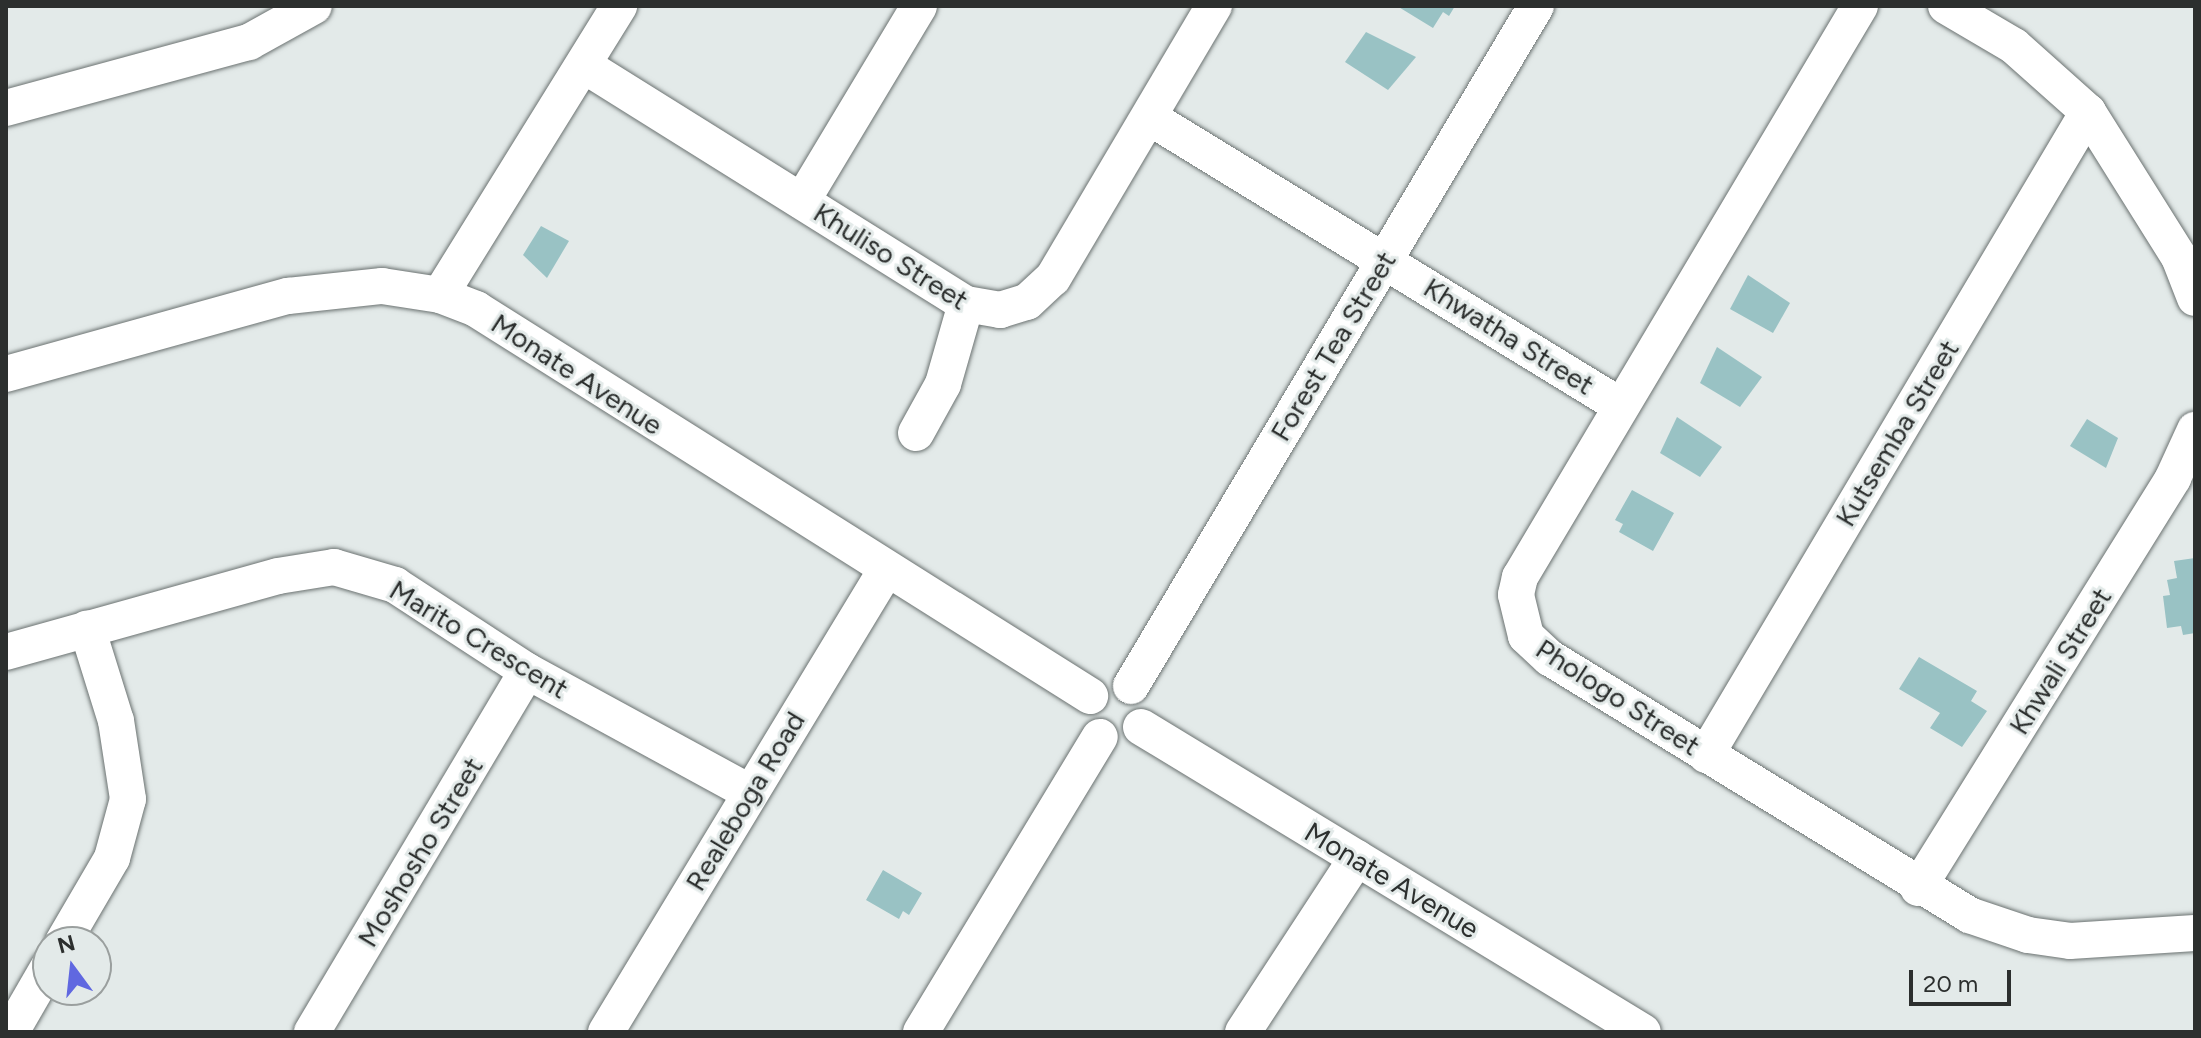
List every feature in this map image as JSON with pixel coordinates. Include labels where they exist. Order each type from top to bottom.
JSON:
[{"type":"street","points":[[6,108],[249,42],[314,6]]},
{"type":"street","points":[[440,295],[585,66],[619,6]]},
{"type":"street","points":[[802,201],[919,6]]},
{"type":"street","name":"Khuliso Street","points":[[585,66],[966,304],[1000,310],[1038,295],[1152,119],[1214,6]]},
{"type":"street","name":"Forest Tea Street","points":[[1131,686],[1536,6]]},
{"type":"street","name":"Phologo Street","points":[[1860,6],[1619,405],[1520,577],[1519,617],[1526,636],[1550,658],[1918,888],[1969,915],[2028,935],[2070,941],[2195,933]]},
{"type":"street","points":[[1946,6],[2014,46],[2088,112],[2179,257],[2195,298]]},
{"type":"street","name":"Kutsemba Street","points":[[1706,755],[2088,112]]},
{"type":"street","name":"Khwatha Street","points":[[1152,119],[1386,258],[1619,405]]},
{"type":"street","name":"Monate Avenue","points":[[6,374],[288,296],[382,286],[440,295],[476,309],[1090,696]]},
{"type":"street","points":[[916,433],[943,384],[966,304]]},
{"type":"street","name":"Khwali Street","points":[[1918,888],[2184,486],[2195,430]]},
{"type":"street","name":"Marito Crescent","points":[[6,652],[278,576],[334,567],[395,585],[527,671],[749,792]]},
{"type":"street","name":"Realeboga Road","points":[[606,1032],[886,570]]},
{"type":"street","points":[[72,926],[112,858],[128,799],[116,721],[87,628]]},
{"type":"street","name":"Moshosho Street","points":[[312,1032],[527,671]]},
{"type":"street","points":[[1108,682],[1131,686],[1145,709],[1141,727],[1122,741],[1100,737],[1086,718],[1090,696],[1108,682]]},
{"type":"street","name":"Monate Avenue","points":[[1141,727],[1643,1032]]},
{"type":"street","points":[[921,1032],[1100,737]]},
{"type":"street","points":[[1243,1032],[1357,858]]},
{"type":"street","points":[[11,1032],[32,996]]},
{"type":"building","points":[[1397,6],[1455,6],[1449,16],[1443,12],[1433,28]]},
{"type":"building","points":[[1366,32],[1416,57],[1388,90],[1345,62]]},
{"type":"building","points":[[541,226],[569,241],[547,278],[523,255]]},
{"type":"building","points":[[1748,275],[1790,303],[1773,333],[1730,309]]},
{"type":"building","points":[[1717,347],[1762,377],[1740,407],[1700,383]]},
{"type":"building","points":[[1677,417],[1722,447],[1700,477],[1660,453]]},
{"type":"building","points":[[2087,419],[2118,438],[2106,468],[2070,446]]},
{"type":"building","points":[[1632,490],[1674,513],[1653,551],[1619,532],[1623,524],[1615,520]]},
{"type":"building","points":[[2195,558],[2195,633],[2183,635],[2181,626],[2167,628],[2163,596],[2170,595],[2167,580],[2177,578],[2174,561]]},
{"type":"building","points":[[1919,657],[1977,691],[1971,701],[1987,711],[1962,747],[1930,728],[1940,713],[1899,689]]},
{"type":"building","points":[[883,870],[922,893],[909,915],[903,911],[899,919],[866,900]]}]
